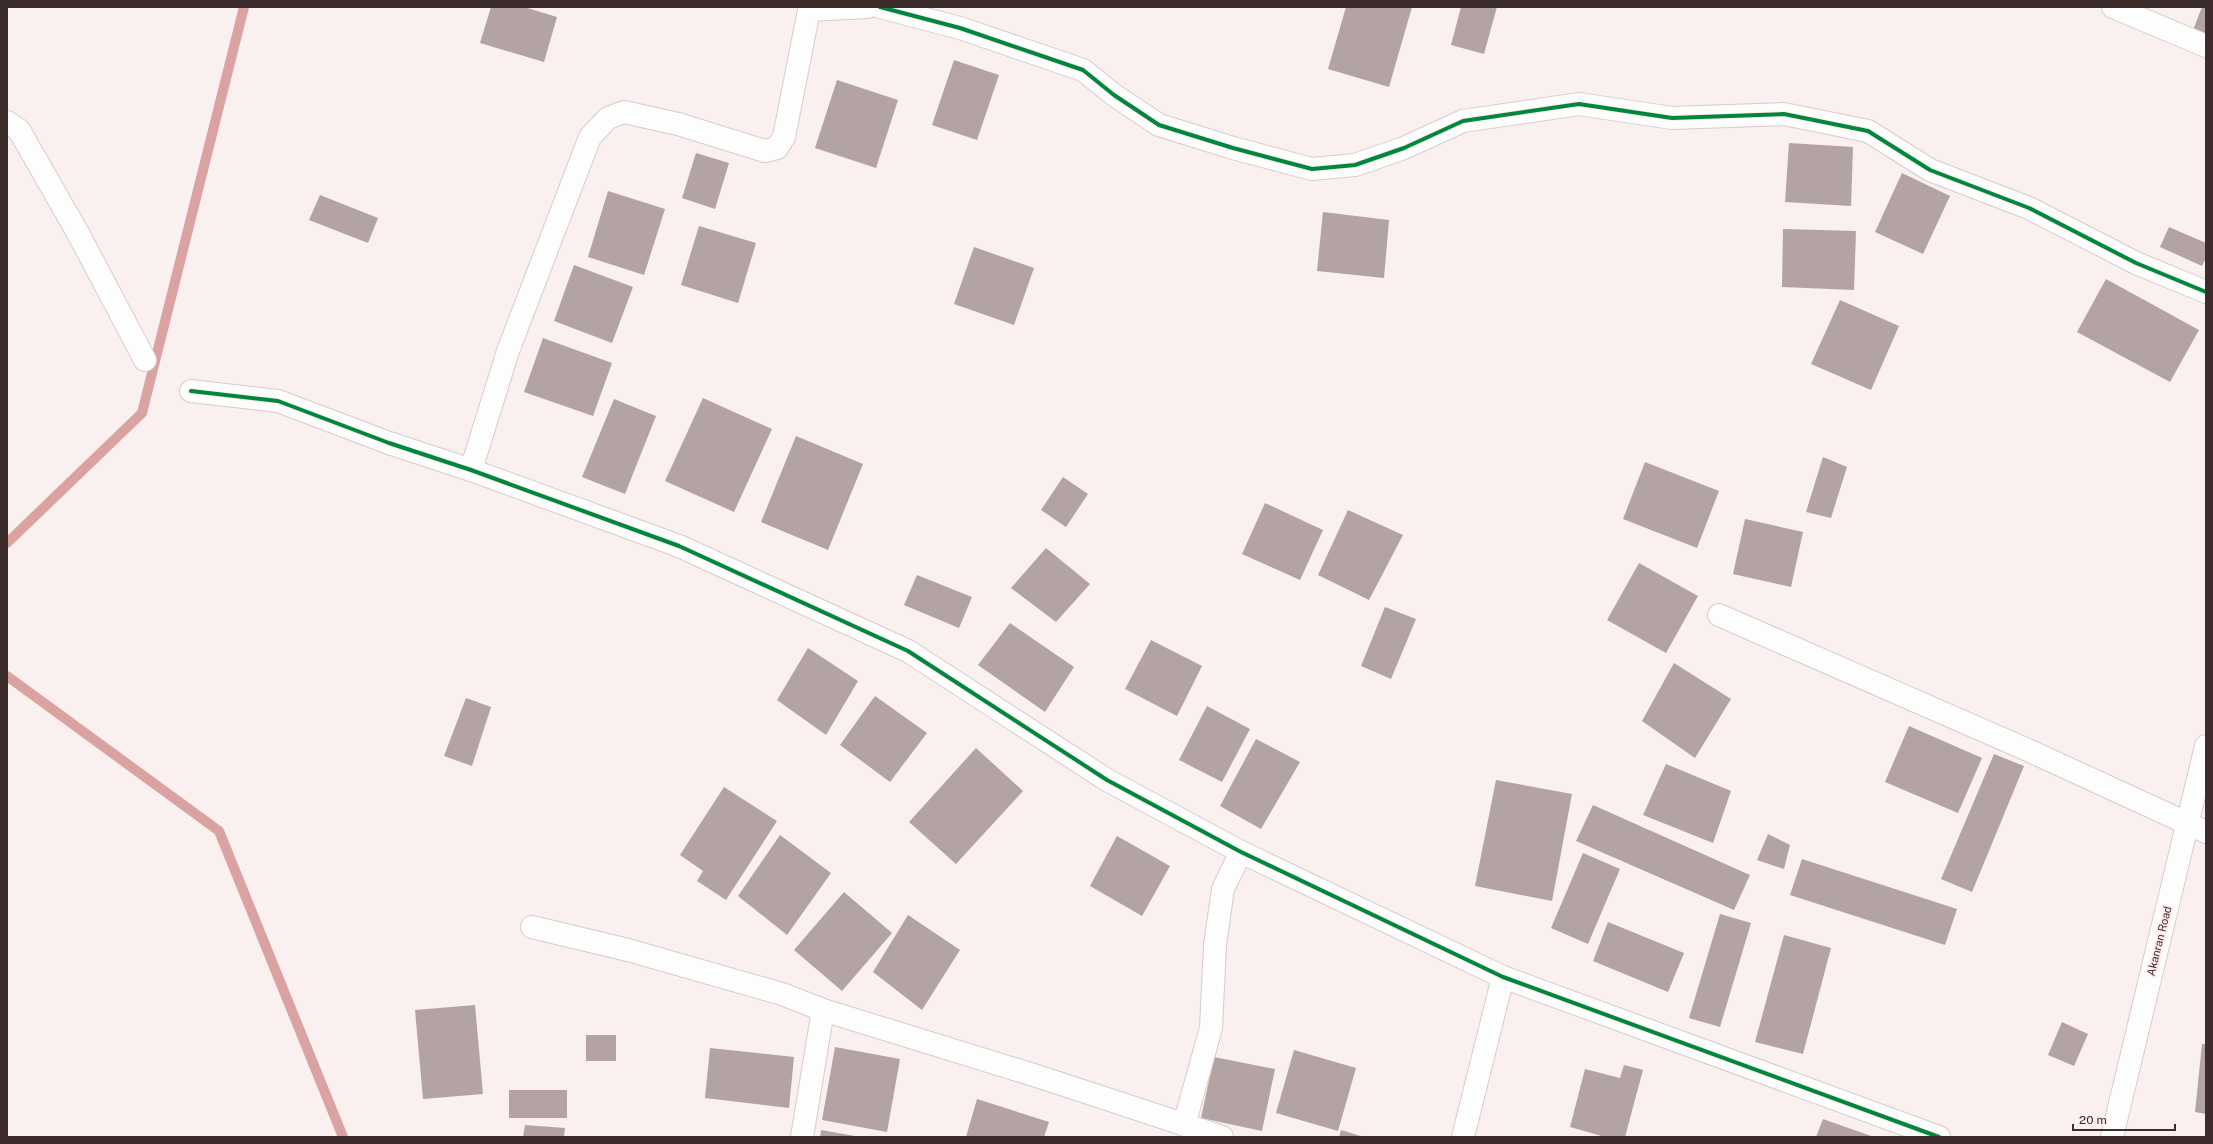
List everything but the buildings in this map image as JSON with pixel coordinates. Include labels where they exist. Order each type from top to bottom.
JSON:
[{"type":"street","points":[[471,470],[508,351],[590,137],[608,118],[624,112],[678,124],[765,151],[777,148],[784,137],[804,9],[868,7]]},
{"type":"street","points":[[880,7],[960,28],[1083,70],[1114,95],[1159,125],[1233,148],[1312,169],[1355,165],[1404,148],[1463,122],[1579,104],[1672,118],[1784,114],[1868,131],[1930,170],[2030,208],[2136,263],[2206,292]]},
{"type":"street","points":[[2113,7],[2206,46]]},
{"type":"street","points":[[7,122],[19,130],[79,235],[145,360]]},
{"type":"street","points":[[191,391],[278,401],[389,443],[471,470],[679,546],[908,651],[1107,780],[1241,852],[1503,977],[1939,1137]]},
{"type":"street","points":[[1719,615],[2030,751],[2197,828]]},
{"type":"street","name":"Akanran Road","points":[[2112,1137],[2197,828],[2206,746]]},
{"type":"street","points":[[1184,1125],[1211,1028],[1215,945],[1223,890],[1241,852]]},
{"type":"street","points":[[532,927],[628,950],[782,994],[823,1010],[1040,1077],[1222,1137]]},
{"type":"street","points":[[1464,1137],[1503,977]]},
{"type":"street","points":[[802,1137],[823,1010]]},
{"type":"waterway","points":[[7,543],[142,413],[244,7]]},
{"type":"waterway","points":[[7,676],[219,831],[343,1137]]},
{"type":"cycle path","points":[[880,7],[960,28],[1083,70],[1114,95],[1159,125],[1233,148],[1312,169],[1355,165],[1404,148],[1463,121],[1579,104],[1672,118],[1784,114],[1868,131],[1930,170],[2029,208],[2136,263],[2206,292]]},
{"type":"cycle path","points":[[191,391],[278,401],[389,443],[471,470],[679,546],[908,651],[1107,780],[1241,852],[1503,977],[1939,1137]]}]
